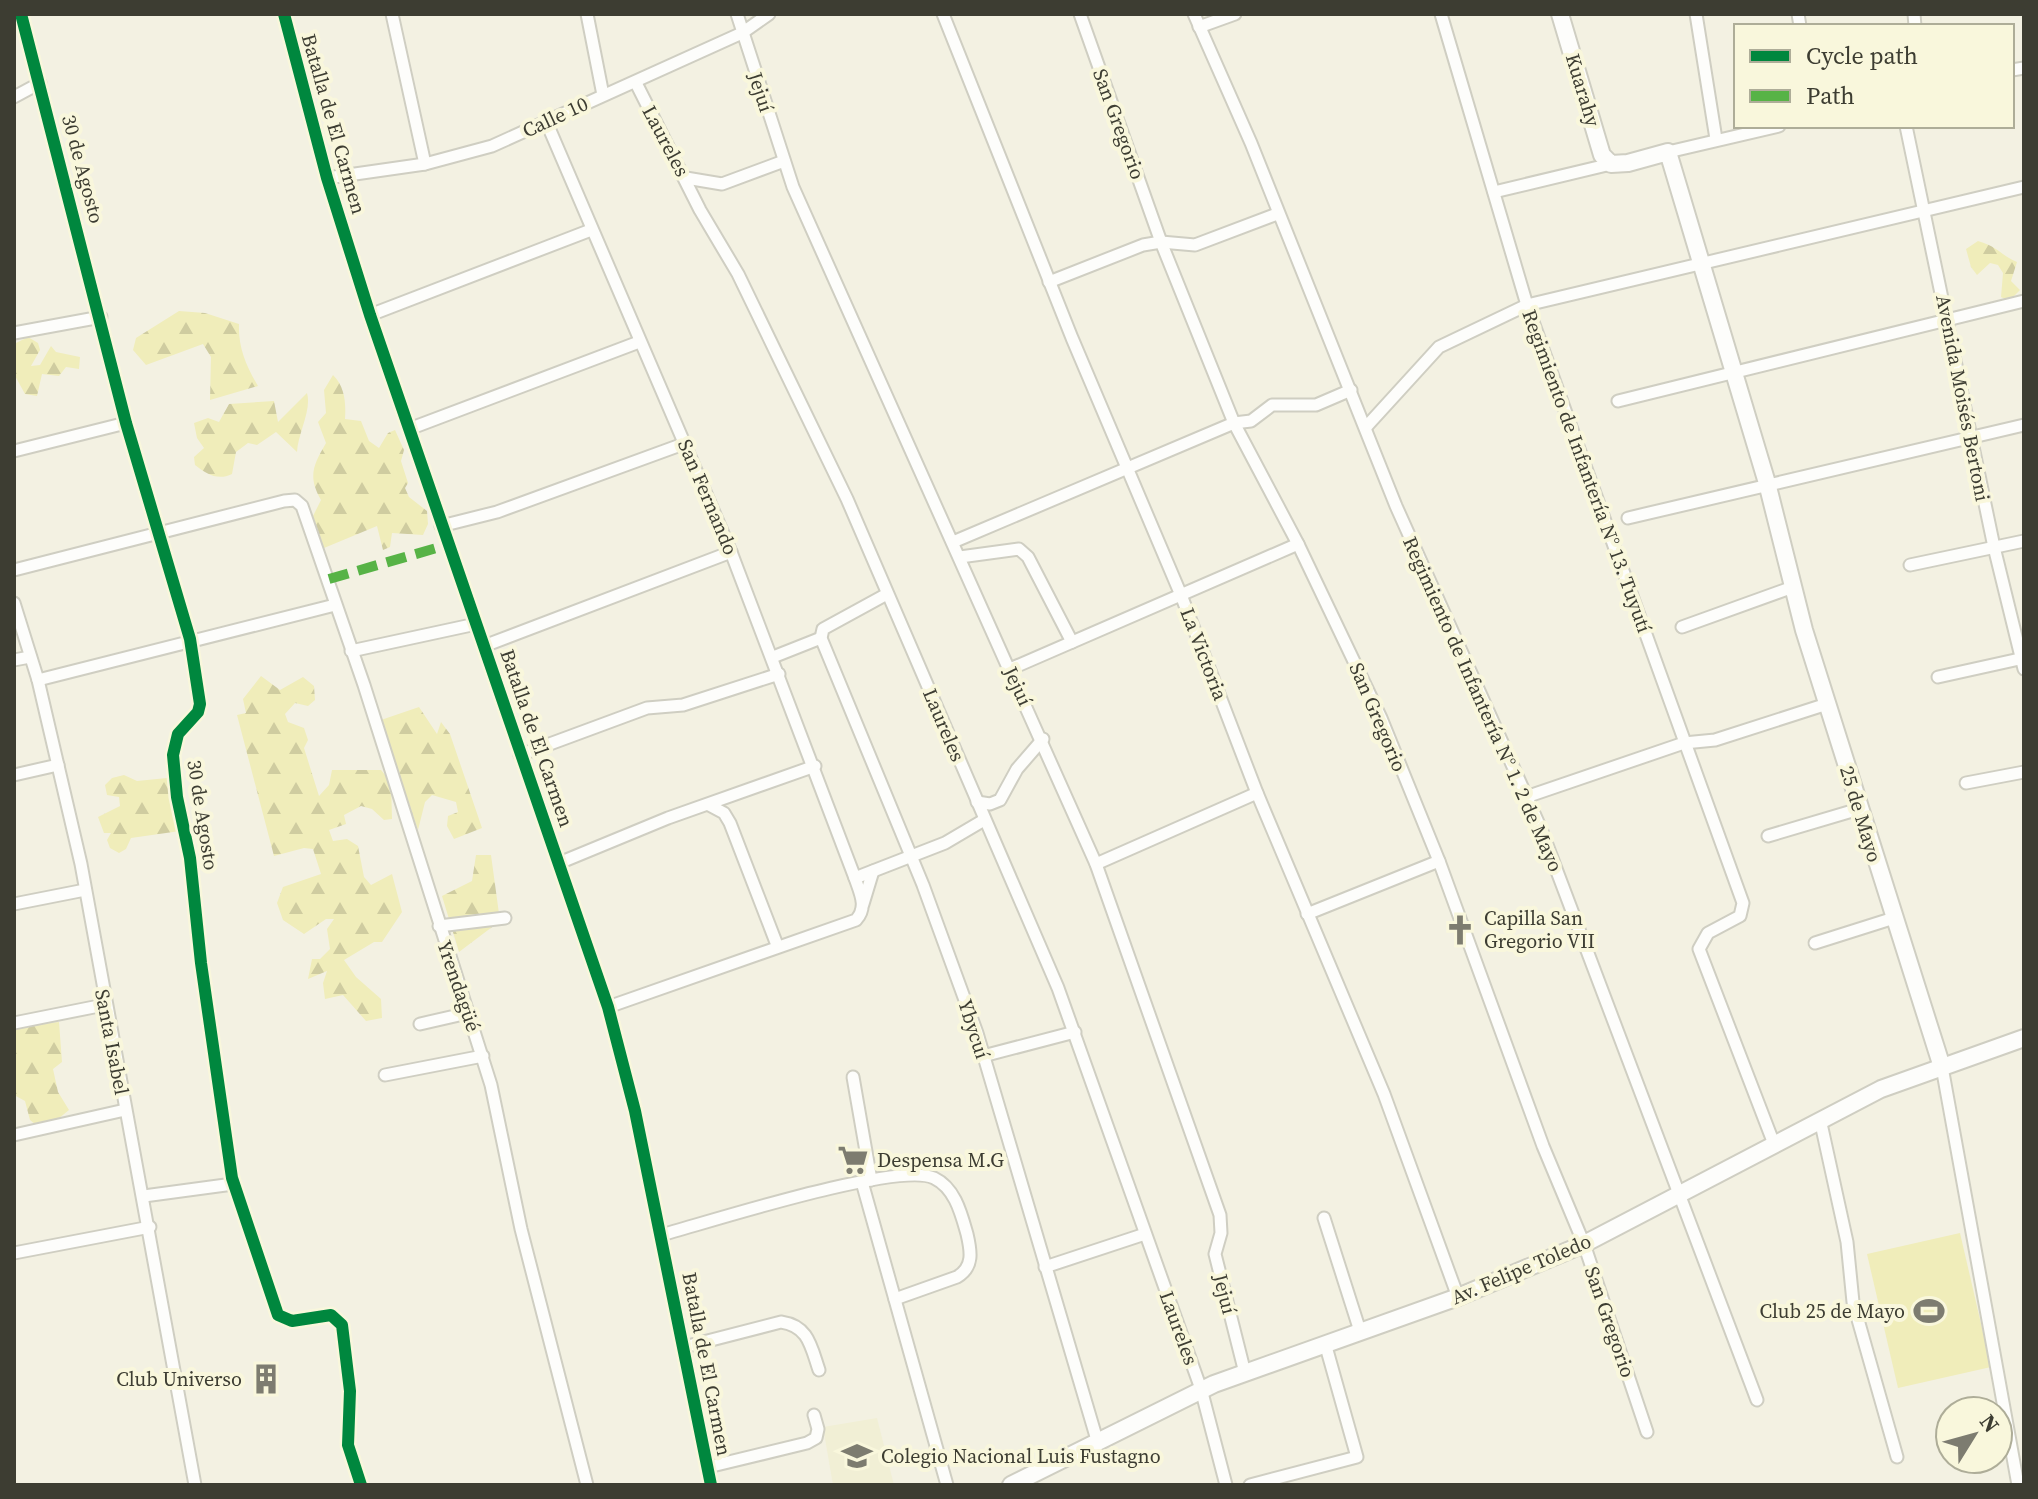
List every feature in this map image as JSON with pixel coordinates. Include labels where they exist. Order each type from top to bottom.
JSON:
[{"type":"street","name":"30 de Agosto","points":[[21,14],[126,423],[190,639],[200,704],[198,712],[178,734],[173,755],[177,797],[190,858],[201,963],[233,1184],[278,1315],[292,1321],[331,1315],[342,1325],[350,1391],[348,1445],[361,1485]]},
{"type":"street","name":"Batalla de El Carmen","points":[[284,14],[327,178],[370,315],[608,1007],[635,1111],[711,1485]]},
{"type":"street","points":[[392,14],[425,164]]},
{"type":"street","points":[[587,14],[603,95]]},
{"type":"street","name":"Jejuí","points":[[737,14],[784,161],[1096,864],[1220,1215],[1221,1233],[1215,1254],[1245,1373]]},
{"type":"street","name":"Calle 10","points":[[327,178],[425,164],[492,146],[742,33],[769,14]]},
{"type":"street","name":"La Victoria","points":[[943,14],[1049,282],[1181,595],[1257,793],[1384,1094],[1458,1297]]},
{"type":"street","name":"San Gregorio","points":[[1080,14],[1161,242],[1234,423],[1298,544],[1381,718],[1439,861],[1543,1146],[1584,1244],[1647,1432]]},
{"type":"street","name":"Regimiento de Infantería N° 1. 2 de Mayo","points":[[1194,14],[1251,143],[1396,506],[1526,797],[1757,1400]]},
{"type":"street","points":[[1199,27],[1235,14]]},
{"type":"street","name":"Regimiento de Infantería N° 13. Tuyutí","points":[[1441,14],[1527,305],[1743,903],[1744,910],[1735,920],[1708,933],[1699,949],[1774,1144]]},
{"type":"street","name":"Kuarahy","points":[[1560,14],[1602,155],[1611,164]]},
{"type":"street","points":[[1696,14],[1716,139]]},
{"type":"street","points":[[14,97],[40,83]]},
{"type":"street","name":"Laureles","points":[[636,83],[784,368],[847,499],[1075,1032],[1201,1389],[1226,1485]]},
{"type":"street","name":"San Fernando","points":[[546,121],[731,552],[815,766],[863,904]]},
{"type":"street","points":[[1494,192],[1769,128]]},
{"type":"street","name":"Avenida Moisés Bertoni","points":[[1906,128],[1994,547],[2023,662]]},
{"type":"street","name":"25 de Mayo","points":[[1668,152],[1735,370],[1827,704],[1942,1067],[2018,1485]]},
{"type":"street","points":[[686,178],[722,184],[784,161]]},
{"type":"street","points":[[1366,427],[1439,347],[1527,305],[1701,261],[2024,187]]},
{"type":"street","points":[[1049,282],[1143,245],[1161,242],[1195,245],[1277,214]]},
{"type":"street","points":[[370,315],[591,230]]},
{"type":"street","points":[[1618,401],[2024,301]]},
{"type":"street","points":[[14,333],[101,317]]},
{"type":"street","points":[[409,429],[639,342]]},
{"type":"street","points":[[953,542],[1234,423],[1251,421],[1272,405],[1316,405],[1351,390]]},
{"type":"street","points":[[14,451],[126,423]]},
{"type":"street","points":[[1628,518],[2024,425]]},
{"type":"street","points":[[441,526],[497,512],[686,443]]},
{"type":"street","name":"Yrendagüé","points":[[160,533],[295,500],[302,506],[483,1056],[521,1229],[587,1485]]},
{"type":"street","points":[[14,570],[160,533]]},
{"type":"street","points":[[1910,565],[2024,541]]},
{"type":"street","points":[[1010,669],[1298,544]]},
{"type":"street","points":[[960,557],[1019,549],[1028,557],[1072,642]]},
{"type":"street","points":[[484,646],[731,552]]},
{"type":"street","points":[[1682,627],[1793,587]]},
{"type":"street","points":[[773,657],[822,634],[887,594]]},
{"type":"street","name":"Santa Isabel","points":[[14,603],[38,680],[85,890],[104,1005],[150,1227],[195,1485]]},
{"type":"street","points":[[38,680],[173,647],[190,639],[335,605]]},
{"type":"street","points":[[351,651],[476,624]]},
{"type":"street","name":"Ybycuí","points":[[822,634],[908,855],[923,885],[983,1056],[1097,1440]]},
{"type":"street","points":[[14,660],[30,657]]},
{"type":"street","points":[[1938,677],[2023,662]]},
{"type":"street","points":[[520,755],[647,708],[683,705],[779,674]]},
{"type":"street","points":[[1526,797],[1684,743],[1715,740],[1827,704]]},
{"type":"street","points":[[977,802],[990,804],[1000,800],[1017,769],[1043,739]]},
{"type":"street","points":[[14,775],[58,765]]},
{"type":"street","points":[[559,863],[815,766]]},
{"type":"street","points":[[1966,783],[2024,772]]},
{"type":"street","points":[[1096,864],[1257,793]]},
{"type":"street","points":[[709,805],[724,813],[730,823],[777,945]]},
{"type":"street","points":[[1768,836],[1859,809]]},
{"type":"street","points":[[855,878],[945,843],[984,820]]},
{"type":"street","points":[[1307,914],[1439,861]]},
{"type":"street","points":[[608,1007],[777,945],[817,936],[856,920],[862,914],[873,871]]},
{"type":"street","points":[[14,904],[85,890]]},
{"type":"street","points":[[439,926],[505,918]]},
{"type":"street","points":[[1815,943],[1894,918]]},
{"type":"street","points":[[14,1023],[104,1005]]},
{"type":"street","points":[[420,1024],[468,1013]]},
{"type":"street","points":[[983,1056],[1075,1032]]},
{"type":"street","name":"Av. Felipe Toledo","points":[[1011,1485],[1201,1389],[1458,1297],[1584,1244],[1881,1089],[2024,1038]]},
{"type":"street","points":[[385,1075],[483,1056]]},
{"type":"street","points":[[853,1077],[866,1181],[947,1485]]},
{"type":"street","points":[[14,1135],[125,1110]]},
{"type":"street","points":[[1820,1119],[1847,1242],[1853,1302],[1897,1457]]},
{"type":"street","points":[[661,1235],[866,1181],[905,1173],[935,1178],[958,1203],[970,1246],[966,1272],[895,1299]]},
{"type":"street","points":[[144,1196],[233,1184]]},
{"type":"street","points":[[1324,1218],[1360,1331]]},
{"type":"street","points":[[14,1253],[150,1227]]},
{"type":"street","points":[[1045,1267],[1145,1234]]},
{"type":"street","points":[[684,1347],[781,1322],[797,1325],[808,1336],[819,1370]]},
{"type":"street","points":[[1250,1485],[1357,1457],[1325,1343]]},
{"type":"street","points":[[708,1467],[807,1443],[816,1438],[818,1429],[814,1415]]},
{"type":"shaded area","name":"Colegio Nacional Luis Fustagno","points":[[877,1418],[894,1485],[833,1485],[823,1427]]},
{"type":"green space","points":[[1978,241],[2017,262],[2011,281],[2020,290],[2009,301],[2001,297],[2003,273],[1998,265],[1990,263],[1977,275],[1971,267],[1966,249]]},
{"type":"green space","points":[[179,311],[205,313],[239,324],[244,356],[258,386],[210,400],[211,357],[203,344],[146,365],[133,350],[136,338]]},
{"type":"green space","points":[[28,337],[38,343],[40,350],[31,366],[40,365],[51,346],[56,352],[80,357],[79,369],[66,367],[59,376],[42,374],[37,396],[25,394],[14,374],[14,344]]},
{"type":"green space","points":[[333,375],[344,396],[345,419],[361,421],[369,441],[379,448],[388,433],[395,430],[404,450],[401,461],[408,483],[405,488],[409,497],[427,511],[428,524],[423,535],[392,533],[390,547],[383,550],[377,526],[324,548],[313,516],[321,500],[313,477],[315,464],[326,443],[318,422],[326,413],[324,390]]},
{"type":"green space","points":[[307,393],[308,407],[297,452],[276,432],[257,445],[248,443],[236,452],[232,474],[212,476],[195,465],[194,457],[204,448],[197,438],[194,423],[208,418],[219,422],[229,404],[274,401],[278,422]]},
{"type":"green space","points":[[261,676],[280,690],[303,677],[314,686],[315,700],[308,706],[295,703],[285,714],[288,722],[304,728],[308,740],[304,748],[319,796],[329,785],[332,770],[381,770],[391,782],[392,819],[384,820],[372,809],[361,806],[344,815],[346,824],[329,830],[333,841],[347,839],[358,846],[364,877],[371,885],[392,874],[402,912],[382,942],[374,942],[344,960],[356,977],[381,999],[382,1018],[366,1021],[343,995],[325,999],[323,983],[327,971],[308,979],[312,959],[320,959],[330,949],[327,929],[334,919],[326,919],[304,934],[283,920],[277,903],[283,887],[321,874],[313,849],[304,848],[274,856],[237,715],[246,713],[243,699]]},
{"type":"green space","points":[[419,707],[437,734],[441,722],[450,734],[482,828],[454,839],[447,826],[448,816],[458,812],[456,802],[432,795],[425,802],[418,830],[381,720]]},
{"type":"green space","points":[[124,775],[137,781],[167,778],[180,831],[131,838],[126,849],[119,853],[110,848],[107,840],[111,833],[104,833],[98,817],[120,806],[119,797],[107,795],[105,785],[112,778]]},
{"type":"green space","points":[[476,855],[491,855],[500,921],[459,952],[442,896],[472,881]]},
{"type":"green space","points":[[59,1022],[62,1062],[53,1069],[58,1092],[69,1110],[53,1123],[36,1125],[30,1120],[25,1101],[14,1095],[14,1026]]},
{"type":"green space","name":"Club 25 de Mayo","points":[[1960,1233],[1991,1367],[1898,1388],[1867,1254]]},
{"type":"marked path","points":[[329,579],[447,545]]},
{"type":"cycle path","points":[[21,14],[126,423],[190,639],[200,704],[198,712],[178,734],[173,755],[177,797],[190,858],[201,963],[232,1178],[278,1315],[292,1321],[331,1315],[342,1325],[350,1391],[348,1445],[361,1485]]},
{"type":"cycle path","points":[[284,14],[327,178],[370,315],[608,1007],[635,1111],[711,1485]]},
{"type":"place","name":"Capilla San Gregorio VII","points":[[1460,930]]},
{"type":"place","name":"Despensa M.G","points":[[853,1160]]},
{"type":"place","name":"Club 25 de Mayo","points":[[1929,1311]]},
{"type":"place","name":"Club Universo","points":[[266,1379]]},
{"type":"place","name":"Colegio Nacional Luis Fustagno","points":[[857,1456]]}]
